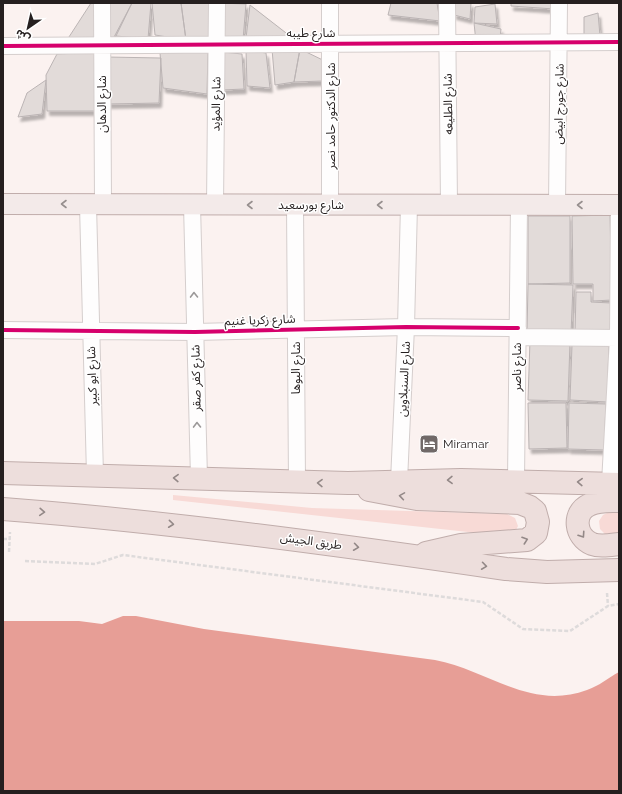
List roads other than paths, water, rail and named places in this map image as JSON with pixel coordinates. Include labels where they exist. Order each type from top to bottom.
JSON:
[{"type":"highway","points":[[3,473],[348,483],[399,480],[516,480],[616,489]]},
{"type":"highway","points":[[348,483],[370,490],[417,499],[520,503],[530,507],[537,516],[538,522],[536,533],[527,540],[461,545],[418,556]]},
{"type":"highway","points":[[616,489],[600,501],[587,505],[582,510],[578,523],[581,535],[590,543],[602,546],[619,544]]},
{"type":"highway","name":"طريق الجيش","points":[[3,509],[94,516],[202,527],[506,569],[540,572],[619,570]]},
{"type":"main road","name":"شارع بورسعيد","points":[[3,204],[619,205]]},
{"type":"street","name":"شارع الدهان","points":[[95,204],[102,44],[102,3]]},
{"type":"street","name":"شارع المؤيد","points":[[215,205],[217,3]]},
{"type":"street","name":"شارع الدكتور حامد نصر","points":[[330,3],[330,205]]},
{"type":"street","name":"شارع الطليعه","points":[[447,3],[449,205]]},
{"type":"street","name":"شارع جورج ابيض","points":[[557,205],[559,3]]},
{"type":"street","name":"شارع طيبه","points":[[3,46],[331,42],[619,42]]},
{"type":"street","name":"شارع ابو كبير","points":[[95,204],[90,331],[95,475]]},
{"type":"street","name":"شارع كفر صقر","points":[[192,205],[199,478]]},
{"type":"street","name":"شارع البوها","points":[[295,205],[298,482]]},
{"type":"street","name":"شارع السنبلاوين","points":[[399,480],[406,327],[409,205]]},
{"type":"street","name":"شارع ناصر","points":[[516,480],[519,205]]},
{"type":"street","points":[[616,489],[619,338],[619,205]]},
{"type":"street","name":"شارع زكريا غنيم","points":[[3,330],[195,332],[296,328],[406,327],[619,338]]},
{"type":"place","name":"Miramar","points":[[429,444]]}]
